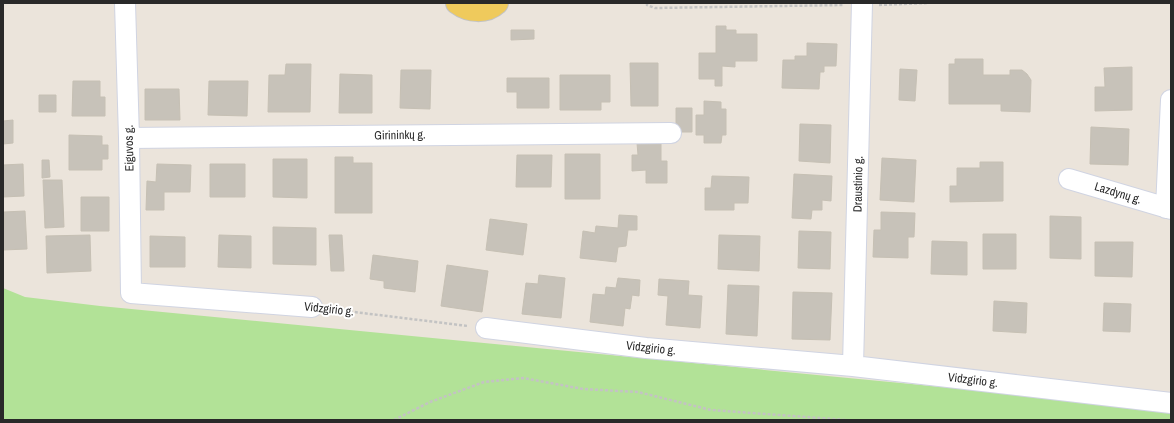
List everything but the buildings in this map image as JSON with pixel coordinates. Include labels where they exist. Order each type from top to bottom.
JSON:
[{"type":"main road","points":[[458,3],[462,7],[473,10],[484,10],[494,6],[497,3]]},
{"type":"street","name":"Eiguvos g.","points":[[125,3],[129,138],[131,293]]},
{"type":"street","name":"Draustinio g.","points":[[853,366],[862,4]]},
{"type":"street","name":"Lazdynų g.","points":[[1070,179],[1169,209],[1171,100]]},
{"type":"street","name":"Girininkų g.","points":[[129,138],[671,133]]},
{"type":"street","name":"Vidzgirio g.","points":[[131,293],[312,307]]},
{"type":"street","name":"Vidzgirio g.","points":[[486,328],[646,348],[853,366],[1171,402]]},
{"type":"path","points":[[646,3],[654,8],[927,3]]},
{"type":"path","name":"Vidzgirio g.","points":[[312,307],[486,328]]},
{"type":"path","points":[[394,420],[430,402],[484,382],[524,378],[583,389],[638,392],[711,410],[847,420]]},
{"type":"green space","points":[[3,288],[25,297],[100,306],[1171,409],[1171,420],[3,420]]}]
